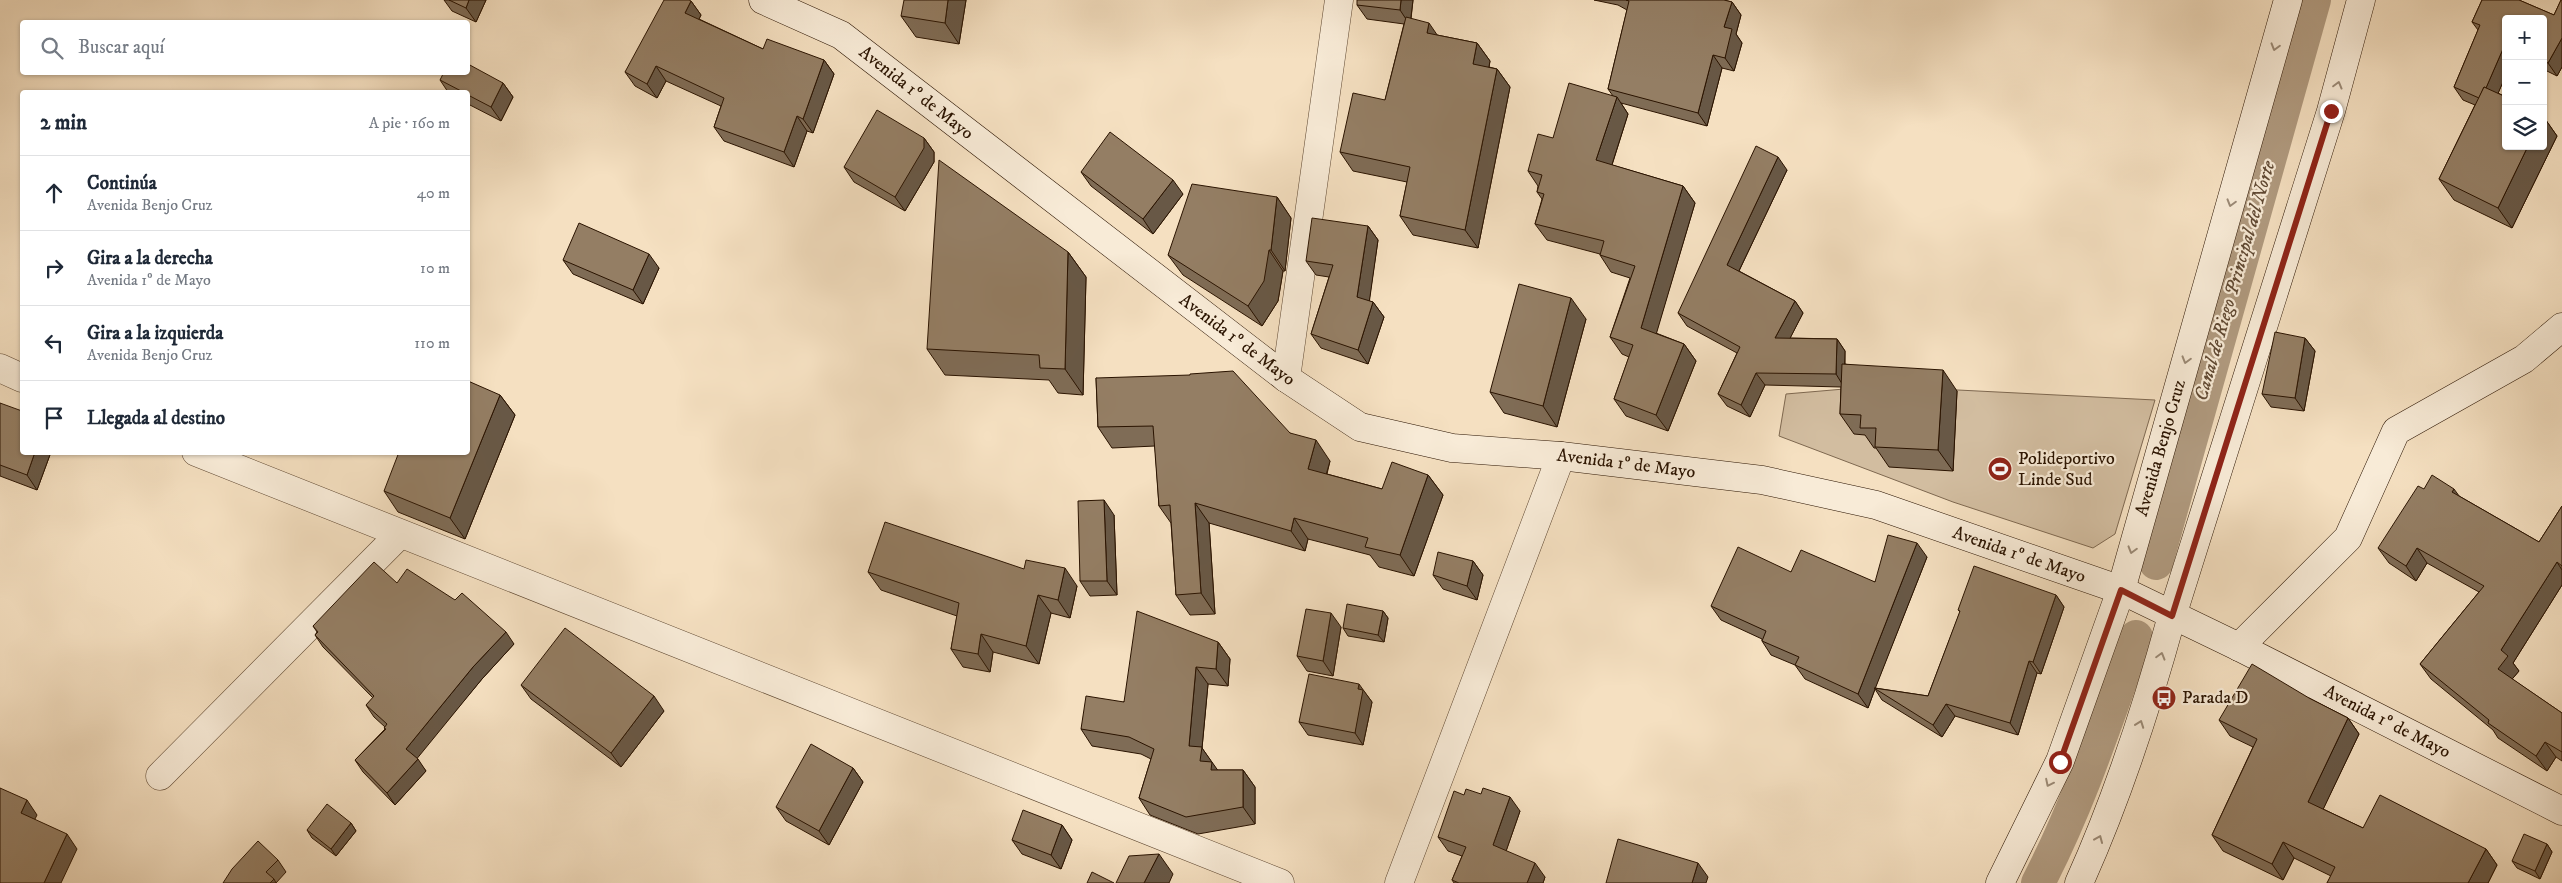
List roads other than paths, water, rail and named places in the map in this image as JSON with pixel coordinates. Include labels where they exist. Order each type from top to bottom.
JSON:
[{"type":"street","name":"Avenida 1º de Mayo","points":[[763,0],[842,35],[1286,378],[1360,427],[1452,448],[1561,456],[1762,480],[1876,505],[2121,590],[2239,647],[2562,811]]},
{"type":"street","points":[[1286,378],[1339,0]]},
{"type":"street","name":"Avenida Benjo Cruz","points":[[2000,883],[2060,762],[2121,590],[2288,0]]},
{"type":"street","points":[[2079,883],[2101,834],[2144,712],[2172,616],[2331,111],[2361,0]]},
{"type":"street","points":[[2239,647],[2348,538],[2396,431],[2524,359],[2562,327]]},
{"type":"street","points":[[0,368],[20,377]]},
{"type":"street","points":[[203,455],[1280,883]]},
{"type":"street","points":[[1399,883],[1561,456]]},
{"type":"street","points":[[160,776],[400,534]]},
{"type":"waterway","name":"Canal de Riego Principal del Norte","points":[[2156,563],[2314,0]]},
{"type":"waterway","name":"Canal de Riego Principal del Norte","points":[[2038,883],[2079,793],[2136,637]]},
{"type":"place","name":"Polideportivo Linde Sud","points":[[2000,469]]},
{"type":"place","name":"Parada D","points":[[2164,698]]}]
